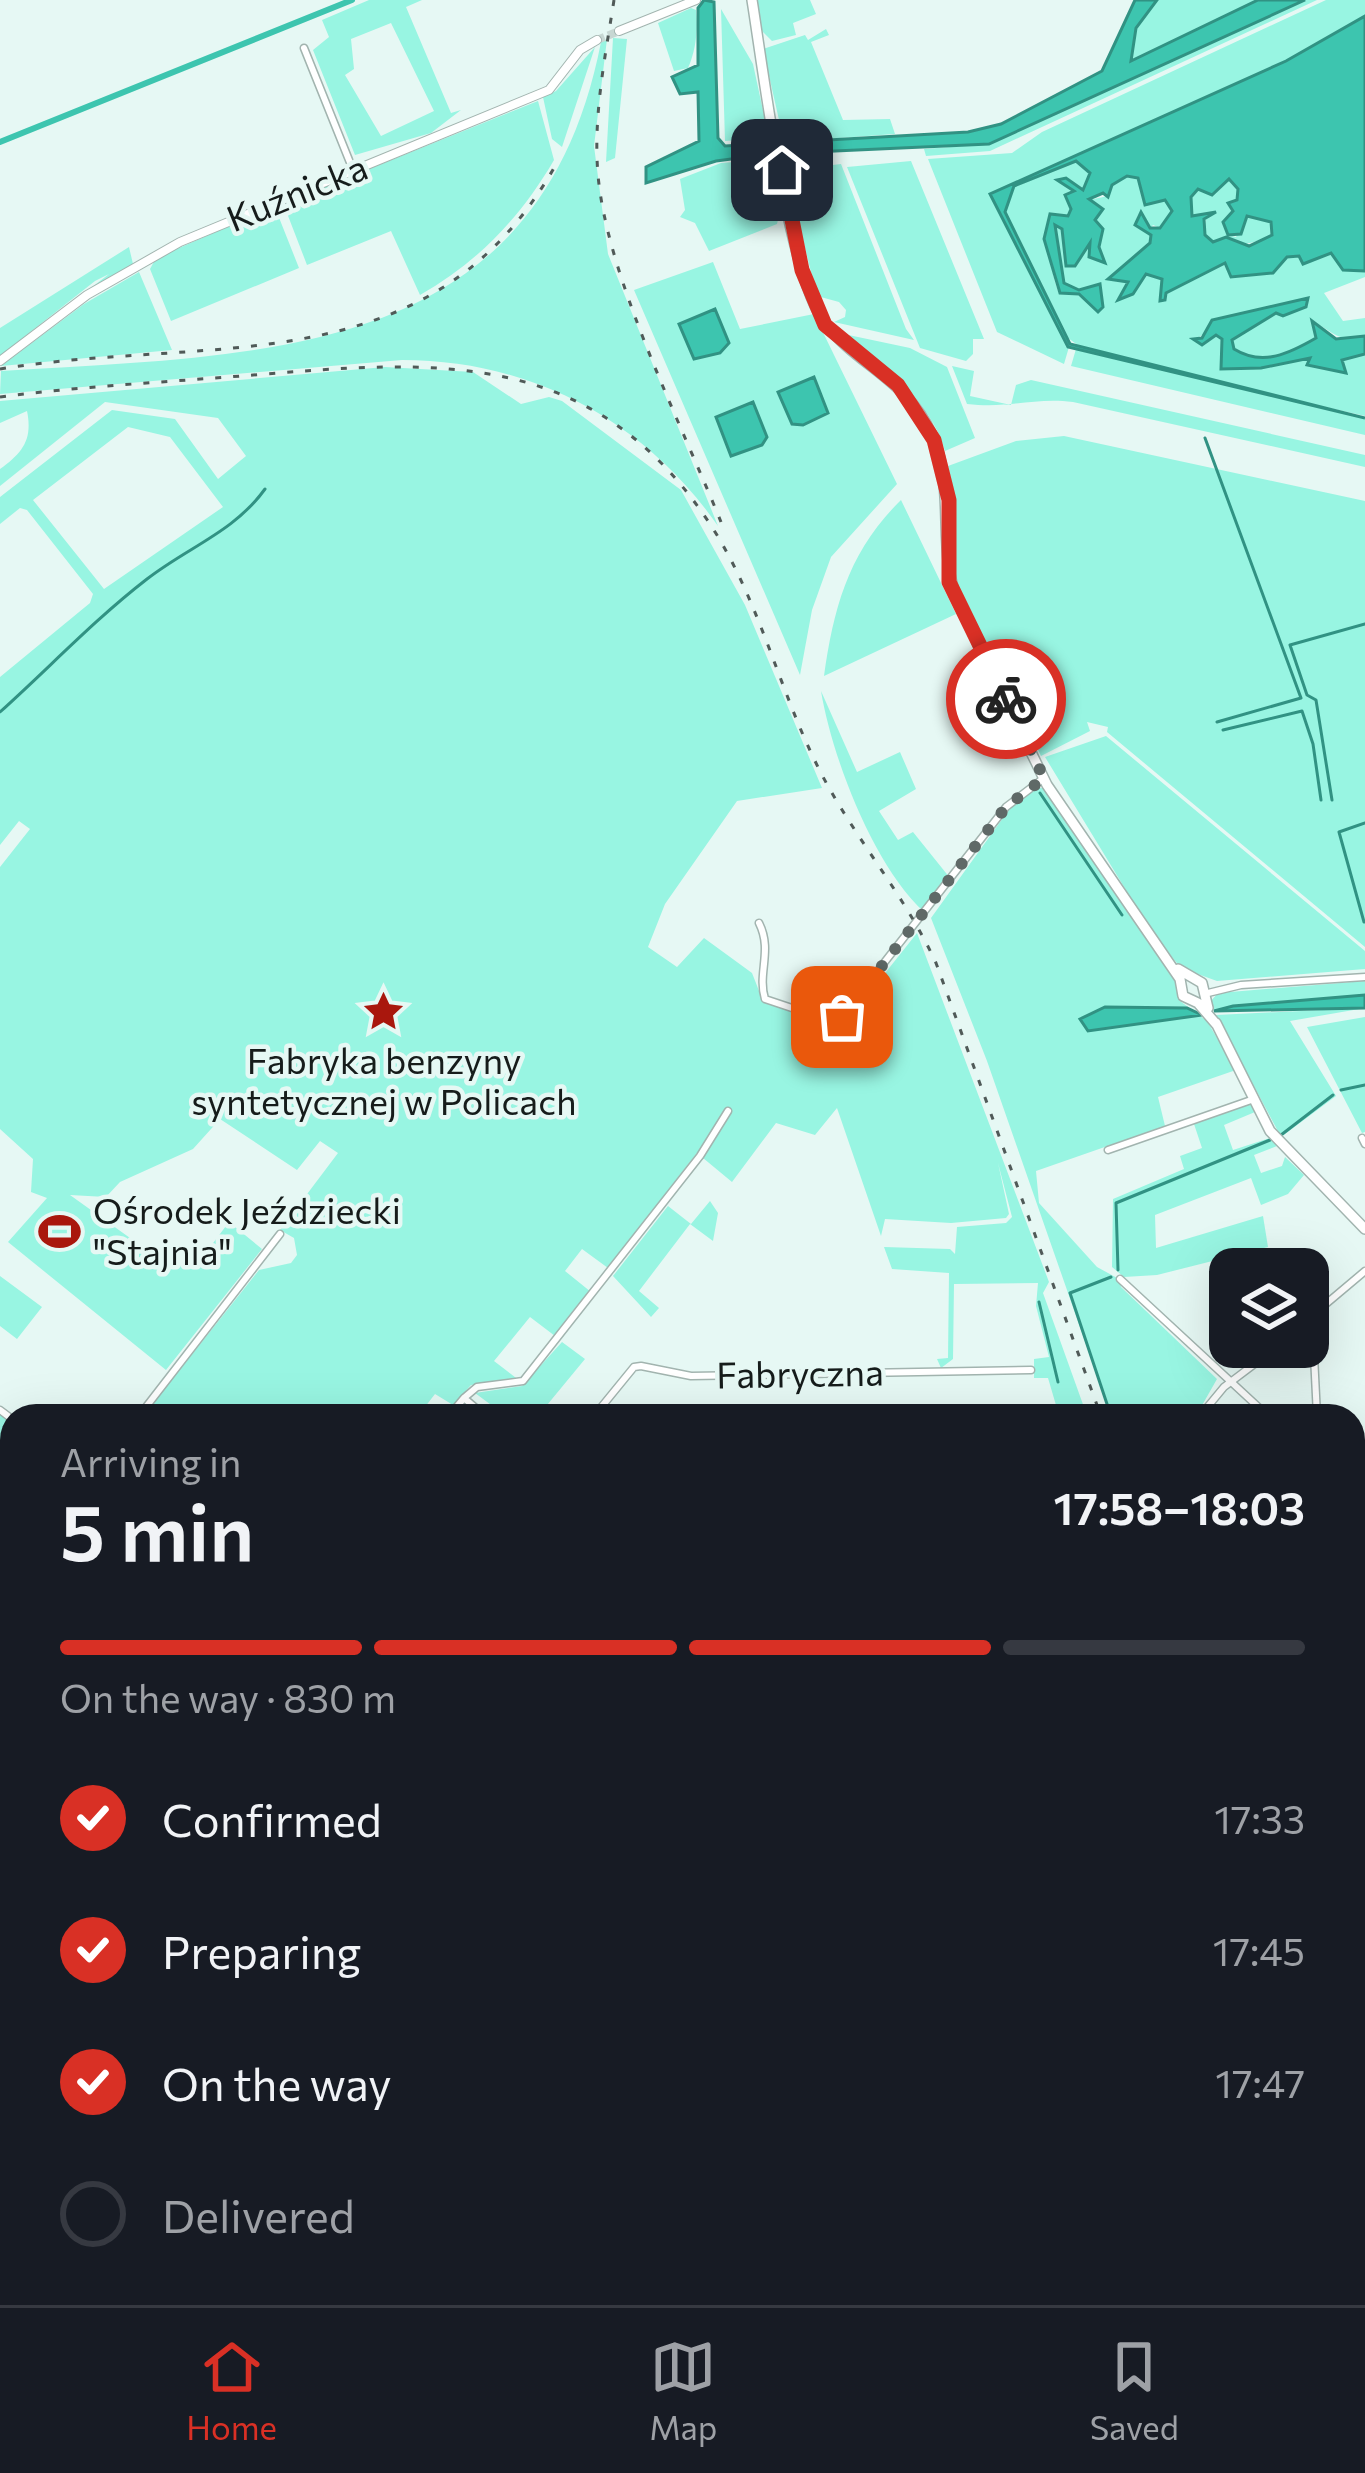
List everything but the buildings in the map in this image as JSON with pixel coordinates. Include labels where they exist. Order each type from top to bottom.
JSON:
[{"type":"main road","points":[[750,0],[802,270],[825,325],[898,385],[931,431],[949,500],[949,582],[1044,778],[1162,953],[1184,998],[1199,990]]},
{"type":"main road","points":[[1162,953],[1199,990],[1274,1136],[1365,1229]]},
{"type":"main road","points":[[1182,987],[1199,990]]},
{"type":"street","points":[[619,31],[696,0]]},
{"type":"street","name":"Kuźnicka","points":[[1,360],[140,263],[549,90],[580,50],[597,40]]},
{"type":"street","points":[[304,48],[353,170]]},
{"type":"street","points":[[759,923],[769,958],[762,986],[766,998],[828,1020],[844,1016],[997,818],[1044,778]]},
{"type":"street","points":[[1199,990],[1365,977]]},
{"type":"street","points":[[1108,1150],[1253,1099]]},
{"type":"street","points":[[459,1404],[482,1386],[523,1381],[728,1111]]},
{"type":"street","points":[[148,1404],[280,1234]]},
{"type":"street","points":[[1329,1301],[1365,1271]]},
{"type":"street","points":[[1120,1279],[1254,1404]]},
{"type":"street","name":"Fabryczna","points":[[604,1404],[634,1366],[706,1376],[1030,1370]]},
{"type":"street","points":[[1212,1404],[1250,1368]]},
{"type":"street","points":[[1314,1368],[1316,1404]]},
{"type":"street","points":[[464,1398],[471,1404]]},
{"type":"shaded area","points":[[369,0],[422,0],[406,7],[451,113],[461,110],[431,133],[355,155],[313,50],[329,37],[322,20]],"holes":[[[391,23],[434,111],[381,136],[345,75],[354,69],[351,39]]]},
{"type":"shaded area","points":[[704,0],[714,2],[718,138],[725,146],[968,132],[1001,124],[1102,71],[1135,0],[1157,0],[1136,28],[1131,61],[1258,0],[1305,0],[989,144],[769,154],[716,161],[646,183],[646,167],[699,141],[698,92],[680,94],[672,77],[698,65],[698,8]]},
{"type":"shaded area","points":[[757,0],[810,0],[816,14],[793,23],[796,35],[772,41],[762,31]]},
{"type":"shaded area","points":[[1157,0],[1258,0],[1131,61],[1136,28]]},
{"type":"shaded area","points":[[1305,0],[1317,0],[990,151],[926,156],[924,149],[989,144]]},
{"type":"shaded area","points":[[1326,0],[1365,0],[1365,16],[1286,61],[991,195],[1030,267],[1005,212],[1014,187],[1076,161],[1090,173],[1083,190],[1066,178],[1057,180],[1075,192],[1065,195],[1071,209],[1068,216],[1050,215],[1048,243],[1059,293],[1079,294],[1098,311],[1103,307],[1100,284],[1079,290],[1064,283],[1055,224],[1062,229],[1066,266],[1075,266],[1091,242],[1089,257],[1104,262],[1099,247],[1103,228],[1095,219],[1103,209],[1089,200],[1108,196],[1112,184],[1127,175],[1137,178],[1146,205],[1165,200],[1172,211],[1160,228],[1153,225],[1150,229],[1138,215],[1135,224],[1151,235],[1150,243],[1110,277],[1128,282],[1118,299],[1133,293],[1146,274],[1162,279],[1164,300],[1166,293],[1225,263],[1232,277],[1273,273],[1287,257],[1300,256],[1303,264],[1331,253],[1343,270],[1365,271],[1365,277],[1324,293],[1343,321],[1365,318],[1365,336],[1342,337],[1313,322],[1317,338],[1287,352],[1256,357],[1234,349],[1231,340],[1276,312],[1283,316],[1306,307],[1307,298],[1212,320],[1207,332],[1194,340],[1202,345],[1216,334],[1223,339],[1221,368],[1229,370],[1312,357],[1308,365],[1345,373],[1342,360],[1365,354],[1365,416],[1294,400],[1365,418],[1365,435],[1071,366],[1076,349],[1083,349],[1064,335],[1069,347],[1064,364],[997,332],[928,159],[1012,153],[1042,132]]},
{"type":"shaded area","points":[[691,8],[697,17],[693,54],[688,68],[674,71],[658,23]]},
{"type":"shaded area","points":[[721,9],[753,64],[769,138],[725,141]]},
{"type":"shaded area","points":[[1365,16],[1365,271],[1343,270],[1331,253],[1303,264],[1299,256],[1287,257],[1273,273],[1231,277],[1225,263],[1166,293],[1160,301],[1162,279],[1146,274],[1133,294],[1118,300],[1128,282],[1108,279],[1150,243],[1151,235],[1135,225],[1141,212],[1150,228],[1160,228],[1172,211],[1165,200],[1145,205],[1138,178],[1127,176],[1112,185],[1108,197],[1103,193],[1089,199],[1103,209],[1095,220],[1103,229],[1099,247],[1105,263],[1089,257],[1090,243],[1075,266],[1066,266],[1062,229],[1055,225],[1064,283],[1079,290],[1100,284],[1103,307],[1098,312],[1079,294],[1060,293],[1044,239],[1050,214],[1068,216],[1071,209],[1065,195],[1074,191],[1057,180],[1066,178],[1083,190],[1090,173],[1076,161],[1014,186],[1005,212],[1070,344],[1365,418],[1068,347],[990,194],[1286,61]],"holes":[[[1229,179],[1238,189],[1237,200],[1228,203],[1233,211],[1223,222],[1228,235],[1241,234],[1247,216],[1271,222],[1272,235],[1249,246],[1226,237],[1213,242],[1205,235],[1204,219],[1216,212],[1192,216],[1191,197],[1198,189],[1212,195]]]},
{"type":"shaded area","points":[[826,29],[829,35],[811,42],[843,120],[890,119],[895,134],[784,142],[763,49],[805,35],[808,40]]},
{"type":"shaded area","points":[[613,38],[627,39],[615,158],[606,162]]},
{"type":"shaded area","points":[[607,39],[594,146],[608,254],[718,526],[656,455],[620,427],[581,403],[495,371],[402,360],[0,394],[1,371],[196,357],[289,344],[376,320],[453,282],[518,226],[568,147],[601,42]]},
{"type":"shaded area","points":[[595,47],[562,147],[552,139],[543,97],[556,91]]},
{"type":"shaded area","points":[[538,101],[554,160],[496,237],[441,282],[420,295],[391,231],[307,265],[285,208],[287,202]]},
{"type":"shaded area","points":[[772,159],[782,203],[777,224],[709,251],[695,223],[680,217],[685,210],[680,179],[721,163]]},
{"type":"shaded area","points":[[911,161],[984,339],[973,339],[973,354],[966,361],[920,348],[847,167]]},
{"type":"shaded area","points":[[841,164],[914,340],[834,322],[845,317],[846,310],[839,302],[817,296],[787,176],[791,170]]},
{"type":"shaded area","points":[[1228,178],[1238,188],[1237,200],[1229,204],[1233,211],[1224,222],[1228,235],[1236,237],[1247,215],[1271,222],[1272,235],[1238,245],[1204,235],[1206,218],[1192,216],[1191,196],[1198,189],[1220,189]]},
{"type":"shaded area","points":[[271,208],[276,210],[299,268],[171,321],[150,269],[156,258]]},
{"type":"shaded area","points":[[129,247],[133,264],[87,291],[109,274],[95,281],[0,356],[0,328]]},
{"type":"shaded area","points":[[713,262],[740,329],[814,314],[897,484],[831,557],[812,610],[800,675],[634,290]]},
{"type":"shaded area","points":[[139,272],[172,350],[1,366],[84,304]]},
{"type":"shaded area","points":[[1308,298],[1306,307],[1283,316],[1276,313],[1232,340],[1234,349],[1255,357],[1286,353],[1316,338],[1312,321],[1336,339],[1365,336],[1365,354],[1342,360],[1346,373],[1307,365],[1310,358],[1261,368],[1221,369],[1222,339],[1216,335],[1202,345],[1193,339],[1202,338],[1212,320]]},
{"type":"shaded area","points":[[715,309],[729,343],[720,353],[694,359],[679,324]]},
{"type":"shaded area","points":[[839,333],[910,348],[947,367],[975,438],[945,451],[916,399]]},
{"type":"shaded area","points":[[952,366],[974,371],[970,396],[1008,404],[967,404]]},
{"type":"shaded area","points":[[385,367],[473,372],[521,404],[549,397],[562,401],[681,490],[745,605],[822,788],[737,801],[665,904],[648,947],[677,967],[704,938],[752,973],[763,1001],[822,1021],[847,1021],[917,933],[1049,1282],[1043,1293],[1083,1404],[1056,1404],[1048,1378],[1034,1378],[1034,1359],[1049,1357],[1036,1306],[1038,1283],[954,1284],[953,1359],[941,1368],[937,1359],[948,1358],[949,1273],[892,1269],[884,1247],[950,1249],[955,1254],[957,1227],[1006,1223],[1012,1217],[998,1163],[1006,1218],[951,1223],[885,1219],[881,1236],[837,1108],[815,1135],[776,1123],[732,1182],[697,1153],[608,1268],[582,1249],[565,1271],[591,1292],[555,1336],[530,1317],[494,1361],[520,1381],[471,1385],[454,1404],[435,1394],[427,1404],[153,1404],[259,1270],[291,1263],[297,1255],[294,1238],[280,1230],[338,1153],[320,1141],[297,1170],[220,1119],[193,1149],[120,1182],[106,1197],[70,1195],[144,1248],[195,1267],[229,1222],[262,1249],[166,1370],[8,1242],[47,1198],[31,1192],[33,1159],[0,1129],[0,867],[30,829],[19,821],[0,845],[0,677],[90,603],[93,594],[27,510],[20,508],[0,524],[0,497],[112,410],[175,419],[218,479],[246,456],[218,418],[105,402],[0,486],[0,469],[24,445],[27,411],[0,423],[0,401]],"holes":[[[128,427],[170,437],[223,507],[104,589],[33,500]]]},
{"type":"shaded area","points":[[814,377],[828,413],[803,425],[792,424],[778,392]]},
{"type":"shaded area","points":[[1031,380],[1365,455],[1365,467],[1073,402],[1011,404],[1016,385]]},
{"type":"shaded area","points":[[753,402],[767,437],[762,445],[731,456],[716,417]]},
{"type":"shaded area","points":[[1064,436],[1365,501],[1365,947],[1107,732],[1108,727],[1087,722],[1090,731],[1041,756],[953,574],[956,501],[948,466],[1016,441]]},
{"type":"shaded area","points":[[901,500],[956,614],[824,676],[839,603],[856,560]]},
{"type":"shaded area","points":[[821,691],[857,772],[900,752],[916,789],[879,811],[898,840],[913,832],[950,878],[924,912],[888,867],[858,809]]},
{"type":"shaded area","points":[[1106,736],[1365,951],[1365,969],[1217,981],[1181,968],[1152,933],[1045,757]]},
{"type":"shaded area","points":[[1043,788],[1176,983],[1180,1001],[1207,1021],[1236,1070],[1158,1097],[1165,1126],[1036,1171],[1039,1203],[1097,1267],[1119,1279],[1121,1287],[1217,1379],[1203,1404],[1107,1404],[987,1061],[931,918],[1013,804]]},
{"type":"shaded area","points":[[1365,981],[1365,995],[1214,1011],[1210,1002],[1218,993]]},
{"type":"shaded area","points":[[1365,995],[1365,1008],[1214,1011],[1233,1006]]},
{"type":"shaded area","points":[[1105,1007],[1187,1008],[1202,1015],[1088,1031],[1080,1019]]},
{"type":"shaded area","points":[[1365,1008],[1290,1021],[1336,1096],[1281,1137],[1216,1015]]},
{"type":"shaded area","points":[[1365,1017],[1365,1132],[1362,1133],[1307,1027]]},
{"type":"shaded area","points":[[1251,1103],[1255,1112],[1224,1125],[1233,1150],[1270,1138],[1277,1146],[1254,1155],[1261,1173],[1282,1166],[1285,1157],[1304,1175],[1288,1194],[1261,1205],[1251,1178],[1155,1215],[1156,1248],[1263,1216],[1268,1247],[1209,1248],[1209,1262],[1157,1275],[1124,1277],[1112,1267],[1113,1199],[1184,1169],[1180,1156],[1202,1148],[1194,1124]]},
{"type":"shaded area","points":[[710,1201],[718,1213],[713,1241],[690,1224],[639,1291],[659,1308],[651,1317],[613,1276],[668,1206],[691,1224]]},
{"type":"shaded area","points":[[0,1276],[42,1307],[17,1339],[0,1326]]},
{"type":"shaded area","points":[[562,1342],[585,1359],[548,1404],[490,1404],[475,1393],[522,1386]]},
{"type":"waterway","points":[[0,142],[352,0]]},
{"type":"waterway","points":[[1205,438],[1301,698],[1217,722]]},
{"type":"waterway","points":[[0,712],[127,595],[225,528],[265,489]]},
{"type":"waterway","points":[[1332,800],[1316,700],[1307,695],[1290,645],[1365,624]]},
{"type":"waterway","points":[[1223,730],[1302,711],[1313,744],[1321,800]]},
{"type":"waterway","points":[[1040,793],[1122,915]]},
{"type":"waterway","points":[[1364,922],[1339,832],[1365,823]]},
{"type":"waterway","points":[[1341,1090],[1365,1085]]},
{"type":"waterway","points":[[1281,1135],[1333,1095]]},
{"type":"waterway","points":[[1118,1270],[1116,1203],[1270,1140]]},
{"type":"waterway","points":[[1107,1404],[1070,1293],[1111,1277]]},
{"type":"waterway","points":[[1039,1302],[1058,1382]]},
{"type":"tunnel","points":[[597,40],[619,31]]},
{"type":"railway","points":[[614,0],[597,131],[604,215],[630,304],[721,522]]},
{"type":"railway","points":[[0,369],[238,348],[313,337],[384,317],[449,284],[508,232],[559,159]]},
{"type":"railway","points":[[0,397],[320,370],[447,369],[505,377],[561,394],[613,423],[662,464],[725,549],[815,761],[936,963],[1097,1404]]},
{"type":"way so far","points":[[842,1017],[952,882],[1006,807],[1044,778],[1006,699]]},
{"type":"place","name":"Fabryka benzyny syntetycznej w Policach","points":[[384,1011]]},
{"type":"place","name":"Ośrodek Jeździecki \"Stajnia\"","points":[[59,1232]]},
{"type":"route","points":[[782,170],[802,270],[825,325],[898,385],[934,440],[949,500],[949,582],[1006,699]]}]
